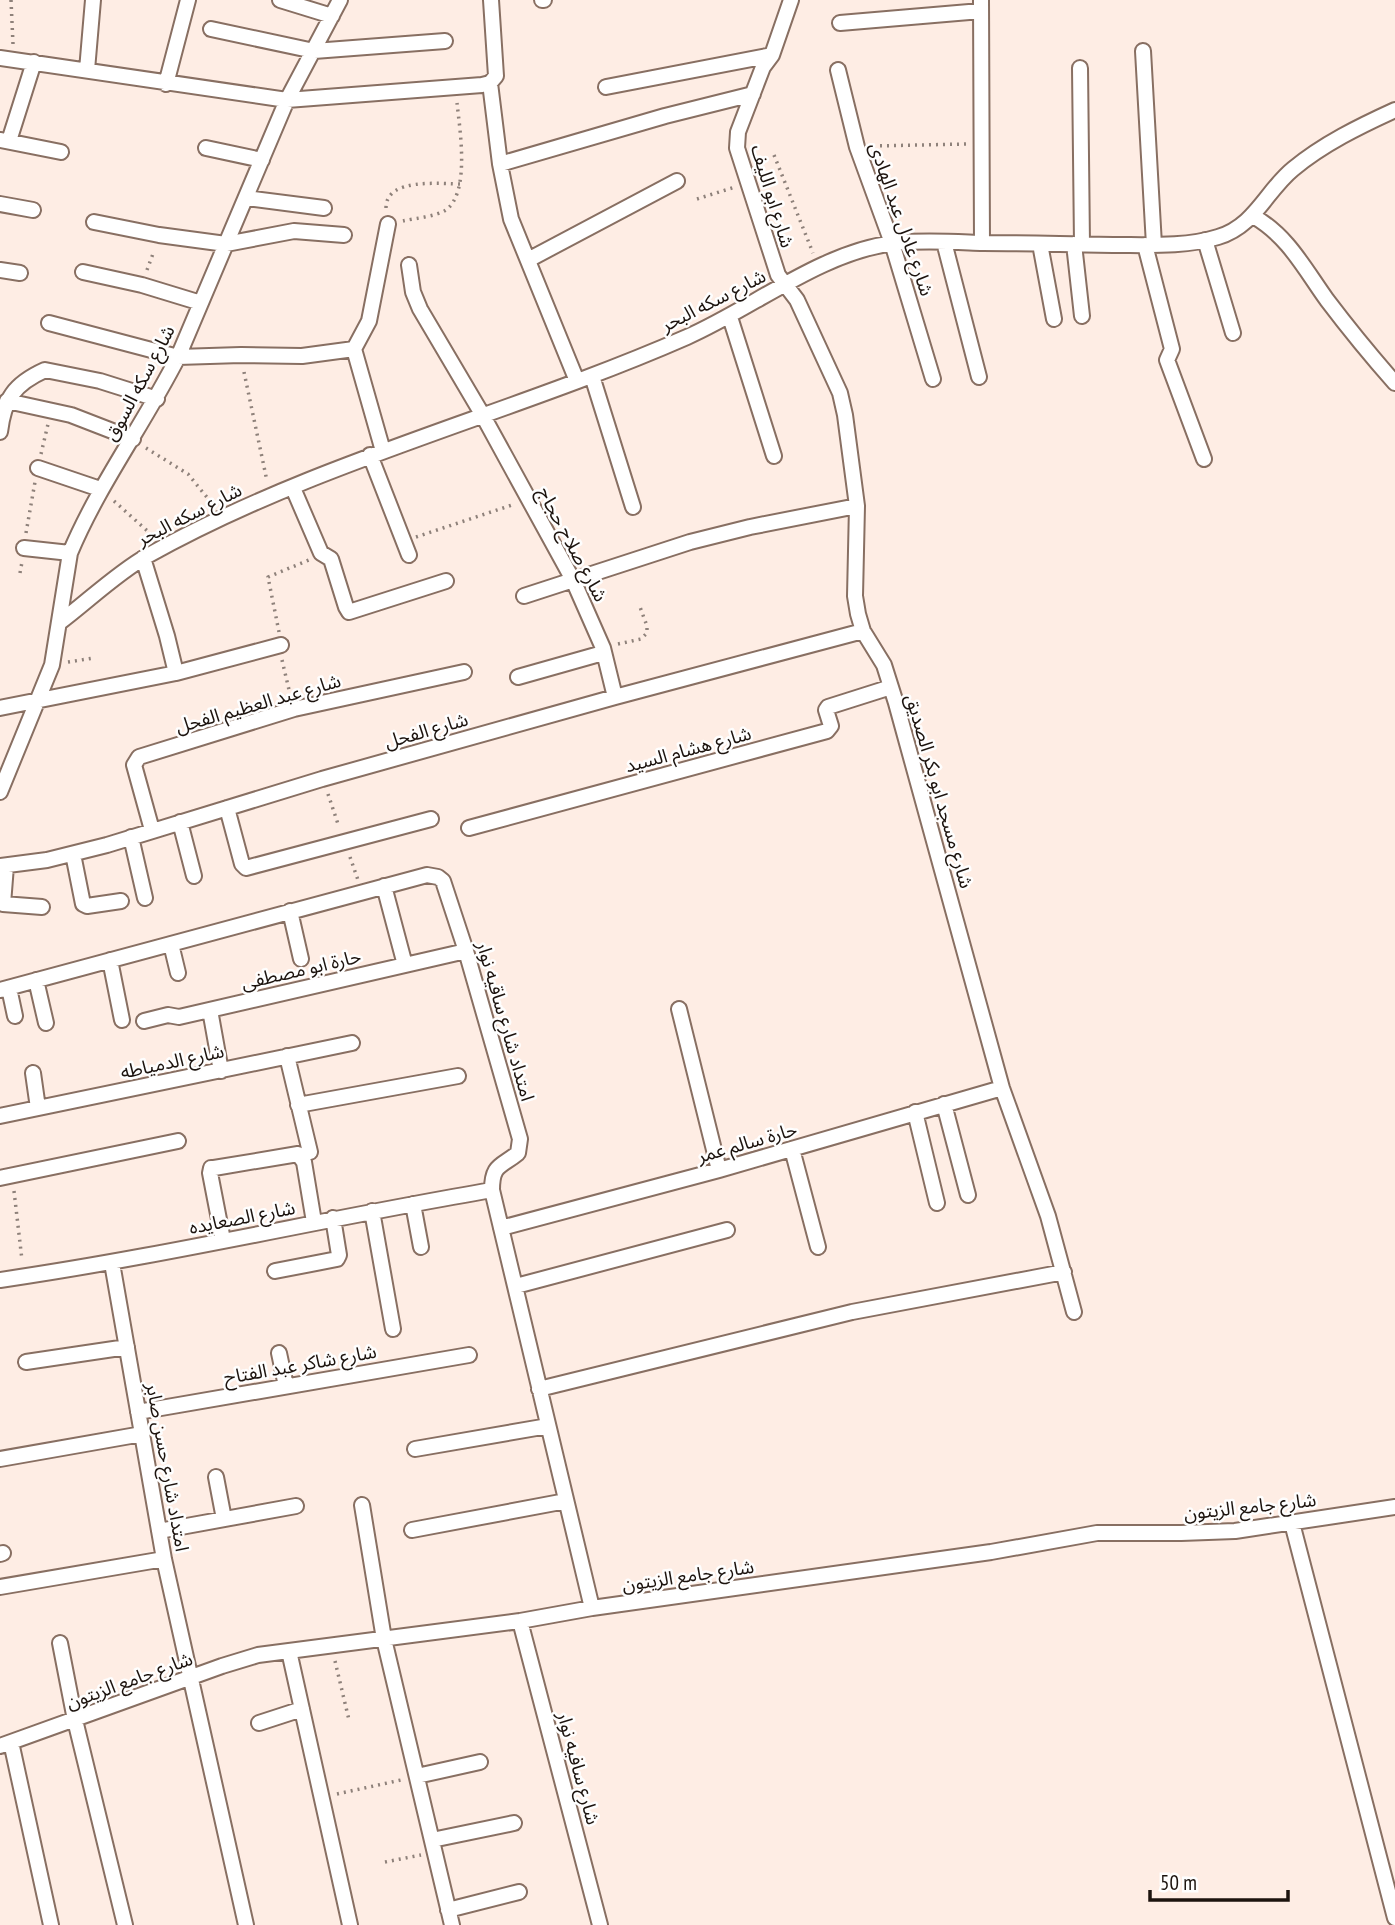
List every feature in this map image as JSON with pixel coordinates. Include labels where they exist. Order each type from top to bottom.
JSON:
[{"type":"street","points":[[87,70],[93,0]]},
{"type":"street","points":[[166,84],[188,0]]},
{"type":"street","points":[[280,0],[332,16]]},
{"type":"street","name":"شارع سكه السوق","points":[[0,792],[52,665],[70,553],[100,489],[157,399],[178,357],[287,100],[340,0]]},
{"type":"street","points":[[7,59],[287,100],[490,83],[496,76],[491,0]]},
{"type":"street","name":"شارع ابو الليف","points":[[785,285],[778,275],[747,184],[736,139],[792,0]]},
{"type":"street","points":[[840,23],[981,5],[982,243]]},
{"type":"street","points":[[211,29],[314,51],[445,41]]},
{"type":"street","points":[[1143,51],[1150,245],[1172,349],[1167,360],[1204,459]]},
{"type":"street","points":[[606,87],[772,55]]},
{"type":"street","points":[[34,62],[5,140],[61,152]]},
{"type":"street","points":[[1080,68],[1078,244],[1082,316]]},
{"type":"street","name":"شارع عادل عبد الهادى","points":[[838,70],[857,147],[892,243],[933,379]]},
{"type":"street","points":[[490,83],[500,164],[511,219],[584,379],[633,507]]},
{"type":"street","points":[[500,164],[753,94]]},
{"type":"street","name":"شارع سكه البحر","points":[[59,623],[143,558],[220,519],[377,453],[584,379],[730,317],[818,268],[853,254],[892,243],[1150,245],[1205,240],[1234,232],[1254,216],[1290,171],[1335,141],[1395,110]]},
{"type":"street","points":[[206,148],[262,160]]},
{"type":"street","points":[[528,260],[677,181]]},
{"type":"street","points":[[246,198],[324,208]]},
{"type":"street","points":[[0,204],[33,210]]},
{"type":"street","points":[[1254,216],[1287,242],[1345,323],[1395,383]]},
{"type":"street","points":[[94,222],[159,235],[226,244],[293,231],[344,236]]},
{"type":"street","points":[[388,225],[369,321],[354,349],[377,453],[409,555]]},
{"type":"street","points":[[1205,240],[1233,333]]},
{"type":"street","points":[[944,242],[979,377]]},
{"type":"street","points":[[1040,244],[1054,318]]},
{"type":"street","name":"شارع صلاح حجاج","points":[[409,265],[420,309],[482,414],[573,580],[603,651],[614,697]]},
{"type":"street","points":[[0,270],[20,273]]},
{"type":"street","points":[[83,272],[142,285],[201,303]]},
{"type":"street","name":"شارع مسجد ابو بكر الصديق","points":[[785,285],[797,300],[840,393],[858,506],[855,596],[863,631],[877,651],[891,687],[1002,1088],[1048,1216],[1074,1312]]},
{"type":"street","points":[[730,317],[774,456]]},
{"type":"street","points":[[49,323],[178,357],[302,356],[354,349]]},
{"type":"street","points":[[0,432],[7,401],[23,382],[45,370],[100,381],[157,399]]},
{"type":"street","points":[[7,401],[89,420],[133,439]]},
{"type":"street","points":[[38,468],[100,489]]},
{"type":"street","points":[[293,488],[322,555],[331,559],[349,612],[446,582]]},
{"type":"street","points":[[524,596],[690,542],[858,506]]},
{"type":"street","points":[[24,548],[70,553]]},
{"type":"street","points":[[143,558],[176,673]]},
{"type":"street","name":"شارع الفحل","points":[[3,866],[73,854],[614,697],[863,631]]},
{"type":"street","points":[[0,708],[176,673],[281,645]]},
{"type":"street","points":[[518,677],[603,651]]},
{"type":"street","name":"شارع عبد العظيم الفحل","points":[[152,831],[134,765],[139,757],[293,709],[464,672]]},
{"type":"street","name":"شارع هشام السيد","points":[[469,828],[827,731],[831,726],[826,710],[828,707],[891,687]]},
{"type":"street","points":[[227,808],[242,864],[246,868],[431,818]]},
{"type":"street","points":[[180,822],[194,876]]},
{"type":"street","points":[[131,837],[145,898]]},
{"type":"street","points":[[73,854],[83,904],[87,906],[121,901]]},
{"type":"street","points":[[3,866],[3,904],[42,907]]},
{"type":"street","name":"امتداد شارع ساقيه نوار","points":[[4,989],[384,886],[427,875],[438,877],[446,886],[520,1139],[518,1153],[496,1168],[492,1177],[492,1190]]},
{"type":"street","points":[[384,886],[405,965]]},
{"type":"street","points":[[290,911],[301,959]]},
{"type":"street","points":[[171,944],[178,973]]},
{"type":"street","name":"حارة ابو مصطفى","points":[[144,1021],[171,1015],[179,1017],[466,951]]},
{"type":"street","points":[[110,960],[122,1020]]},
{"type":"street","points":[[36,980],[46,1023]]},
{"type":"street","points":[[4,989],[15,1016]]},
{"type":"street","points":[[679,1009],[719,1170]]},
{"type":"street","points":[[210,1010],[221,1071]]},
{"type":"street","name":"شارع الدمياطه","points":[[0,1116],[352,1043]]},
{"type":"street","points":[[287,1056],[310,1152]]},
{"type":"street","points":[[33,1073],[38,1108]]},
{"type":"street","points":[[298,1105],[458,1076]]},
{"type":"street","name":"حارة سالم عمر","points":[[501,1228],[719,1170],[1002,1088]]},
{"type":"street","points":[[944,1104],[968,1195]]},
{"type":"street","points":[[915,1112],[937,1203]]},
{"type":"street","points":[[6,1177],[178,1142]]},
{"type":"street","points":[[792,1149],[818,1247]]},
{"type":"street","points":[[223,1240],[210,1173],[214,1168],[298,1154],[304,1161],[314,1222]]},
{"type":"street","points":[[492,1190],[592,1608]]},
{"type":"street","name":"شارع الصعايده","points":[[0,1280],[112,1263],[333,1218],[492,1190]]},
{"type":"street","points":[[413,1204],[421,1247]]},
{"type":"street","points":[[372,1211],[393,1329]]},
{"type":"street","points":[[275,1271],[338,1258],[333,1218]]},
{"type":"street","points":[[516,1286],[727,1230]]},
{"type":"street","name":"امتداد شارع حسن صابر","points":[[112,1263],[164,1559],[246,1925]]},
{"type":"street","points":[[540,1389],[852,1312],[1063,1272]]},
{"type":"street","points":[[26,1362],[127,1347]]},
{"type":"street","points":[[279,1353],[286,1386]]},
{"type":"street","name":"شارع شاكر عبد الفتاح","points":[[138,1412],[469,1355]]},
{"type":"street","points":[[415,1449],[548,1426]]},
{"type":"street","points":[[0,1459],[142,1434]]},
{"type":"street","points":[[216,1477],[224,1519]]},
{"type":"street","points":[[412,1530],[566,1501]]},
{"type":"street","points":[[362,1505],[384,1639],[452,1925]]},
{"type":"street","points":[[159,1531],[296,1506]]},
{"type":"street","name":"شارع جامع الزيتون","points":[[6,1744],[192,1676],[258,1655],[520,1621],[592,1608],[990,1552],[1097,1533],[1235,1531],[1395,1507]]},
{"type":"street","points":[[1292,1523],[1395,1918]]},
{"type":"street","points":[[0,1587],[164,1559]]},
{"type":"street","name":"شارع سافيه نوار","points":[[520,1621],[600,1925]]},
{"type":"street","points":[[60,1643],[75,1720],[125,1925]]},
{"type":"street","points":[[289,1651],[350,1925]]},
{"type":"street","points":[[259,1723],[302,1709]]},
{"type":"street","points":[[6,1744],[51,1925]]},
{"type":"street","points":[[417,1776],[481,1762]]},
{"type":"street","points":[[433,1846],[514,1823]]},
{"type":"street","points":[[448,1910],[519,1892]]},
{"type":"path","points":[[7,59],[11,0]]},
{"type":"path","points":[[388,225],[444,212],[453,203],[461,184],[456,87]]},
{"type":"path","points":[[857,147],[918,143],[982,144]]},
{"type":"path","points":[[774,155],[818,268]]},
{"type":"path","points":[[393,191],[410,185],[461,184]]},
{"type":"path","points":[[697,199],[747,184]]},
{"type":"path","points":[[142,285],[159,235]]},
{"type":"path","points":[[241,355],[270,496]]},
{"type":"path","points":[[20,573],[51,410]]},
{"type":"path","points":[[133,439],[188,474],[212,503],[220,519]]},
{"type":"path","points":[[100,489],[164,547]]},
{"type":"path","points":[[404,541],[528,500]]},
{"type":"path","points":[[293,709],[268,577],[322,555]]},
{"type":"path","points":[[603,651],[641,639],[647,633],[639,607]]},
{"type":"path","points":[[52,665],[94,658]]},
{"type":"path","points":[[6,1177],[24,1276]]},
{"type":"path","points":[[331,1646],[349,1720]]},
{"type":"path","points":[[321,1797],[417,1776]]},
{"type":"path","points":[[385,1862],[433,1846]]}]
